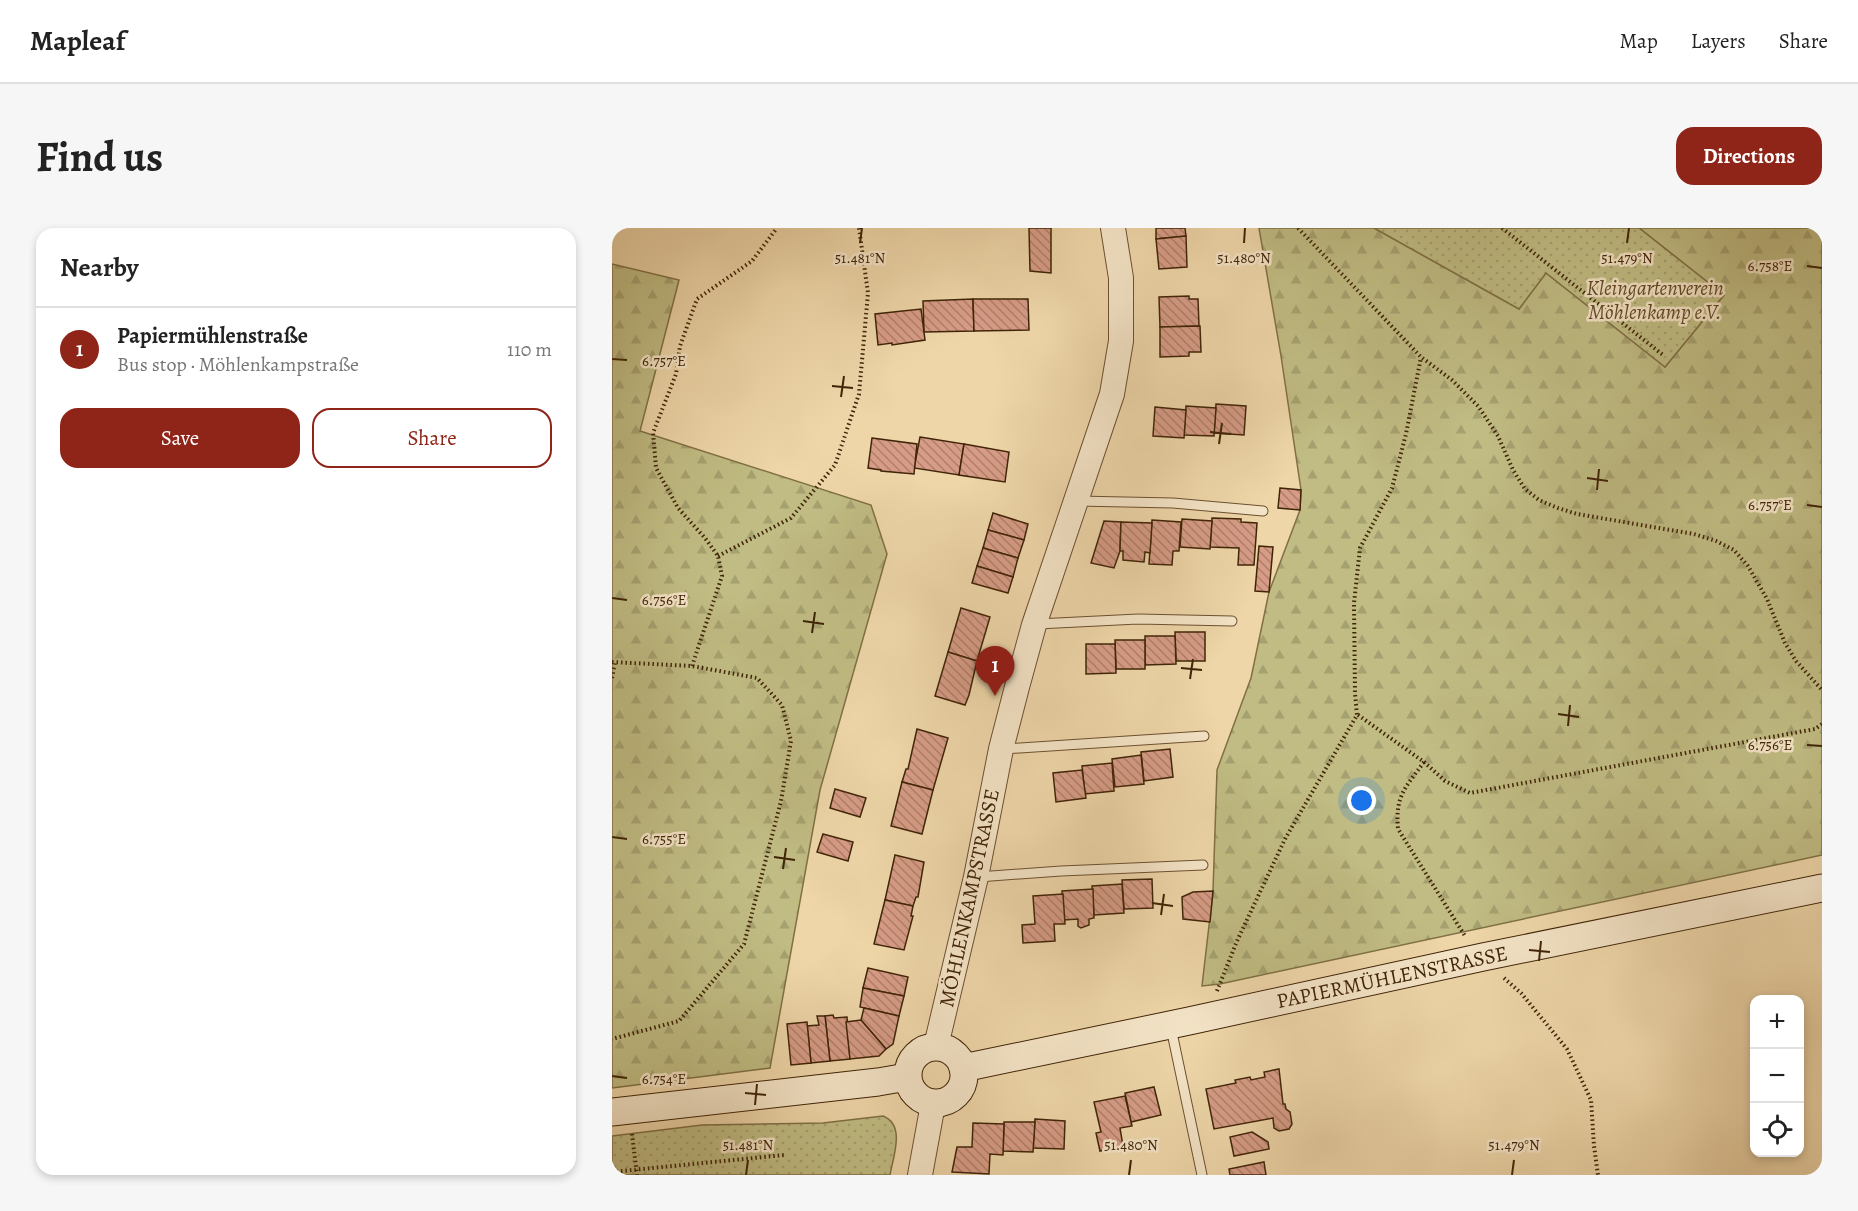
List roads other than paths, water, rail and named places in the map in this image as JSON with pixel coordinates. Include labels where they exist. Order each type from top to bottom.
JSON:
[{"type":"main road","name":"PAPIERMÜHLENSTRASSE","points":[[963,1068],[1483,957],[1822,888]]},
{"type":"main road","points":[[936,1046],[949,1050],[956,1056],[963,1068],[963,1080],[955,1096],[947,1101],[933,1104],[916,1095],[907,1077],[915,1056],[927,1048],[936,1046]]},
{"type":"main road","points":[[621,1111],[907,1077]]},
{"type":"street","name":"MÖHLENKAMPSTRASSE","points":[[936,1046],[976,877],[1001,749],[1034,625],[1112,394],[1121,341],[1121,278],[1113,228]]},
{"type":"street","points":[[920,1175],[933,1104]]},
{"type":"lane","points":[[1076,501],[1173,503],[1263,510]]},
{"type":"lane","points":[[1034,625],[1138,619],[1232,621]]},
{"type":"lane","points":[[1001,749],[1204,736]]},
{"type":"lane","points":[[976,877],[1203,864]]},
{"type":"lane","points":[[1170,1025],[1202,1175]]},
{"type":"place","name":"Papiermühlenstraße","points":[[995,696]]},
{"type":"park label","name":"Kleingartenverein Möhlenkamp e.V.","points":[[1655,300]]}]
